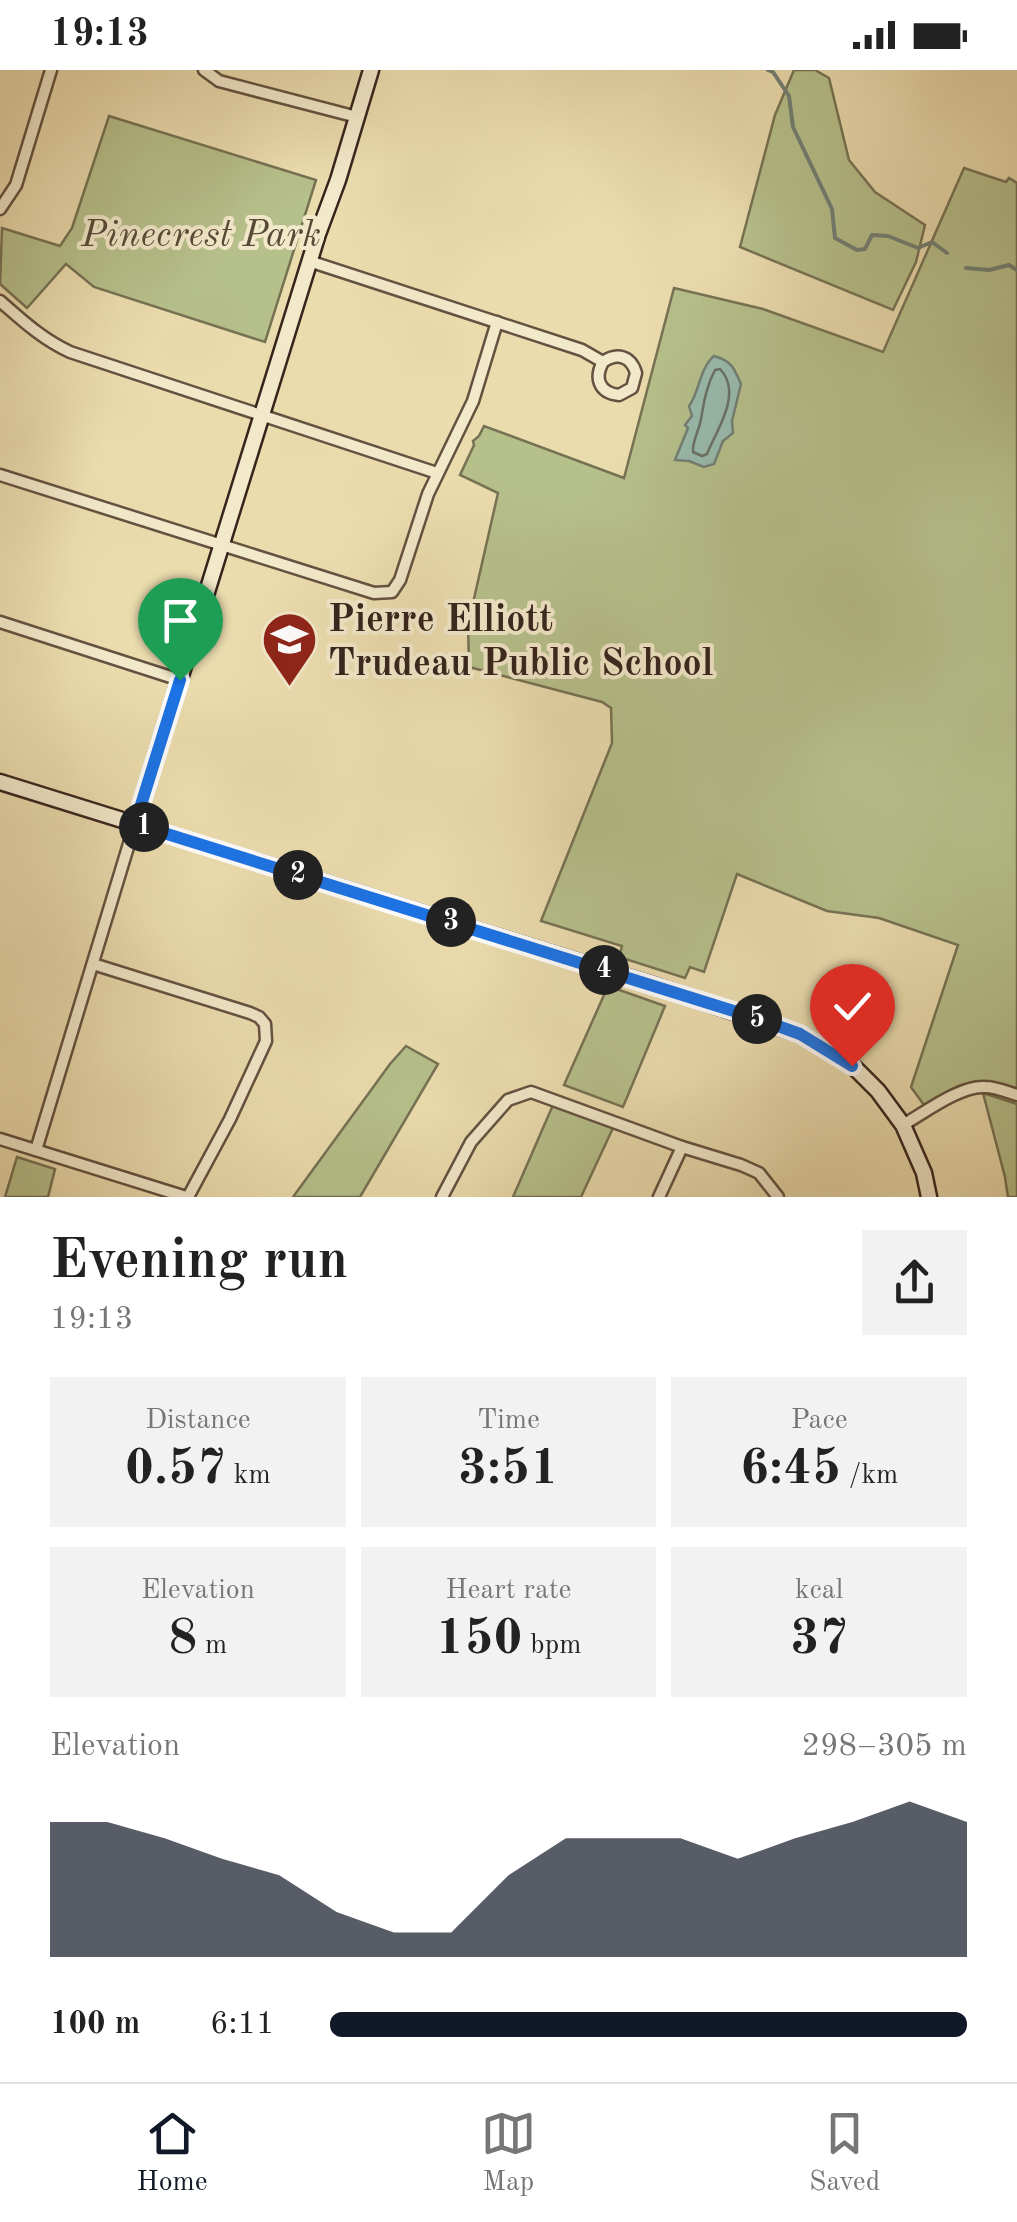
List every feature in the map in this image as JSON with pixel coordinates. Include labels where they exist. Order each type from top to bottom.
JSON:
[{"type":"street","points":[[0,209],[16,185],[52,70]]},
{"type":"street","points":[[204,70],[219,81],[357,118]]},
{"type":"street","points":[[36,1150],[371,70]]},
{"type":"street","points":[[309,261],[582,350],[603,362]]},
{"type":"street","points":[[0,301],[48,342],[70,352],[436,472]]},
{"type":"street","points":[[0,475],[374,594],[392,592],[400,580],[436,472],[466,418],[497,322]]},
{"type":"street","points":[[0,622],[180,680]]},
{"type":"street","points":[[0,782],[800,1034],[852,1066],[878,1091],[903,1125],[924,1173],[929,1197]]},
{"type":"street","points":[[0,1139],[187,1197],[225,1130],[258,1058],[266,1036],[264,1024],[250,1013],[93,964]]},
{"type":"street","points":[[903,1125],[965,1090],[988,1086],[1017,1095]]},
{"type":"street","points":[[442,1197],[471,1142],[508,1100],[531,1092],[741,1165],[759,1173],[778,1197]]},
{"type":"street","points":[[660,1197],[682,1147]]},
{"type":"green space","points":[[794,70],[815,70],[829,78],[849,160],[875,192],[925,225],[916,262],[893,310],[740,247],[775,115]]},
{"type":"green space","name":"Pinecrest Park","points":[[109,116],[316,180],[265,342],[94,287],[66,264],[27,308],[0,284],[2,228],[60,246],[72,228]]},
{"type":"green space","points":[[964,168],[1017,183],[1017,1088],[989,1082],[968,1083],[924,1105],[911,1087],[958,945],[879,918],[827,911],[737,874],[704,972],[690,967],[685,978],[619,957],[622,946],[541,921],[612,743],[611,708],[602,702],[469,667],[468,625],[498,493],[460,475],[473,441],[484,426],[624,478],[674,288],[763,309],[883,352]]},
{"type":"green space","points":[[608,986],[665,1006],[623,1107],[564,1085]]},
{"type":"green space","points":[[406,1046],[438,1064],[360,1197],[293,1197],[390,1064]]},
{"type":"green space","points":[[983,1093],[1017,1104],[1017,1197],[1008,1197]]},
{"type":"green space","points":[[553,1105],[613,1128],[581,1197],[513,1197]]},
{"type":"green space","points":[[17,1157],[55,1169],[48,1197],[5,1197]]},
{"type":"water","points":[[714,356],[732,366],[741,384],[733,433],[723,441],[714,464],[704,467],[675,460],[688,428],[685,425],[692,416],[689,406],[705,367]]},
{"type":"waterway","points":[[768,70],[789,96],[793,127],[832,209],[835,238],[857,250],[865,249],[872,235],[888,236],[918,248],[932,242],[947,253]]},
{"type":"waterway","points":[[966,268],[989,270],[1009,265],[1017,270]]},
{"type":"place","name":"Pierre Elliott Trudeau Public School","points":[[289,689]]},
{"type":"route","points":[[180,680],[135,824],[756,1018],[800,1034],[852,1066]]}]
